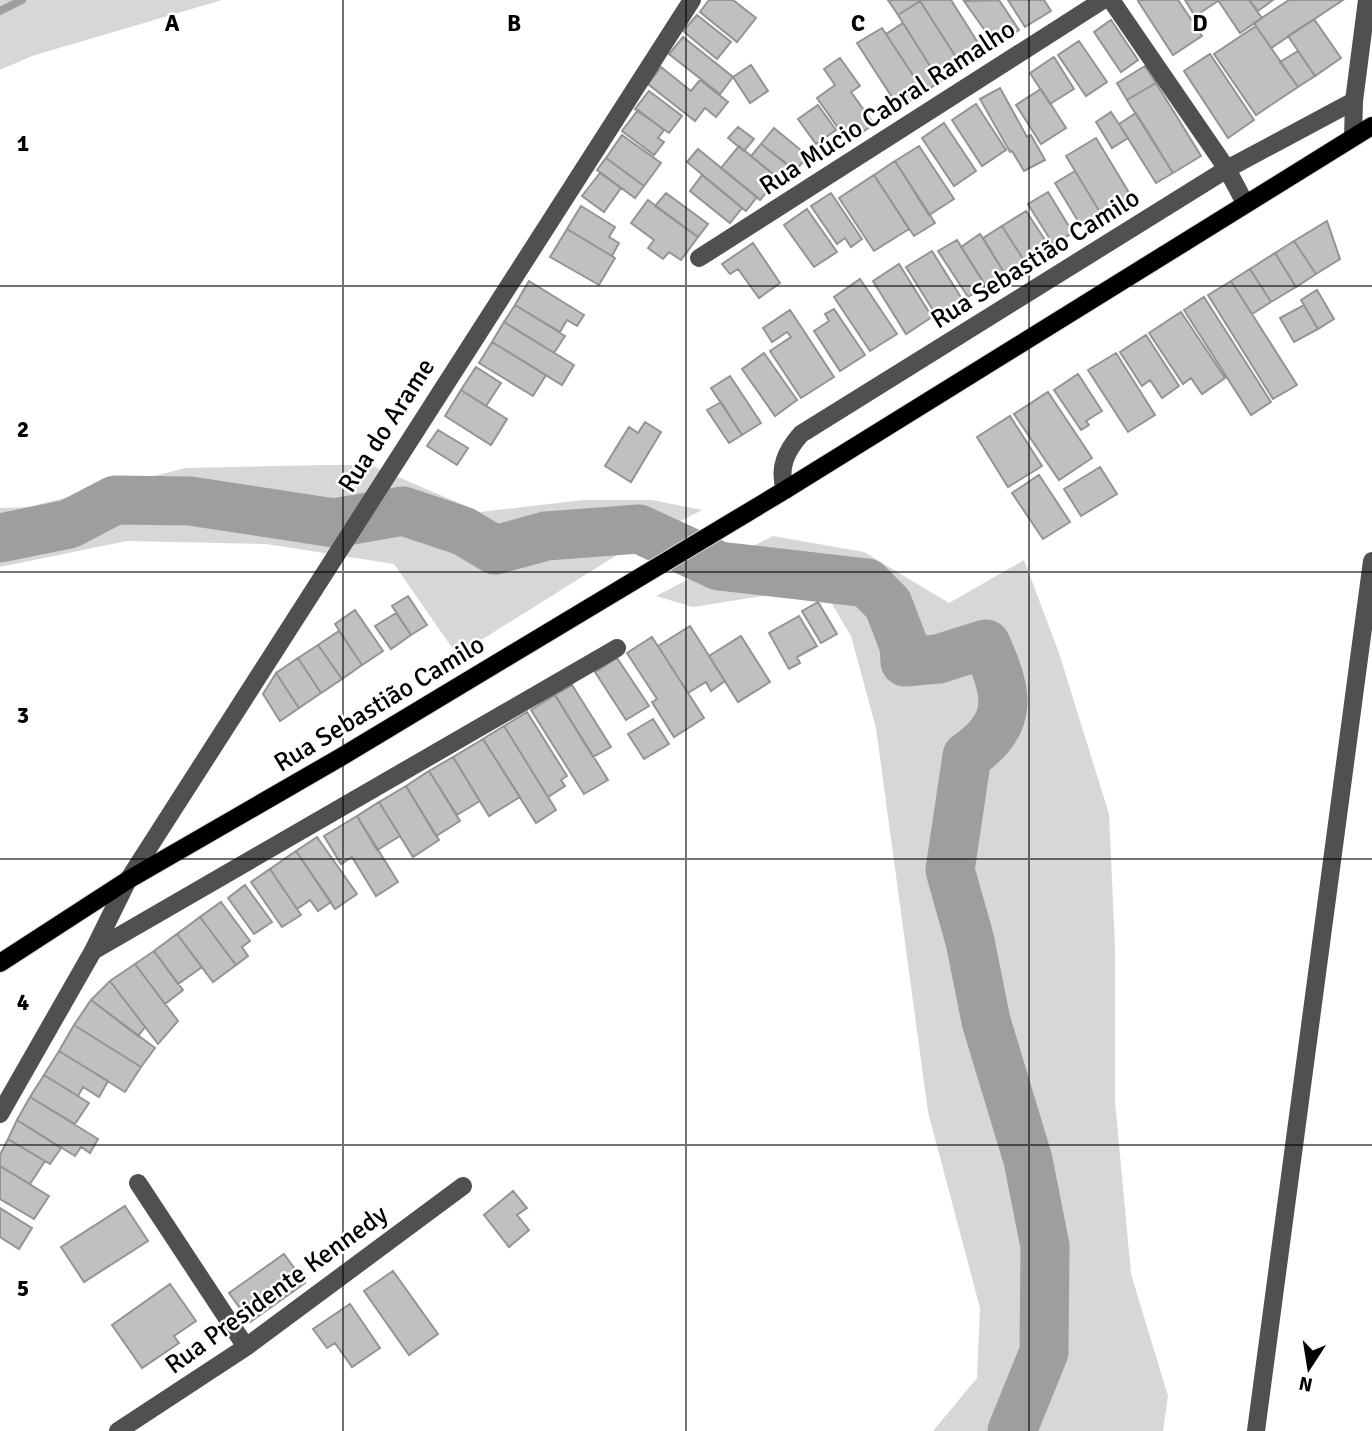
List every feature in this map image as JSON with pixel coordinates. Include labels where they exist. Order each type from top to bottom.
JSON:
[{"type":"main road","name":"Rua Sebastião Camilo","points":[[0,962],[128,880],[341,757],[785,490],[1372,126]]},
{"type":"street","name":"Rua do Arame","points":[[0,1114],[93,951],[128,880],[692,0]]},
{"type":"street","name":"Rua Múcio Cabral Ramalho","points":[[699,258],[1103,0]]},
{"type":"street","points":[[1111,0],[1227,169],[1245,203]]},
{"type":"street","points":[[1353,137],[1354,101],[1367,0]]},
{"type":"street","name":"Rua Sebastião Camilo","points":[[785,490],[781,478],[784,462],[789,447],[801,434],[1227,169],[1354,101]]},
{"type":"street","points":[[1256,1431],[1264,1389],[1289,1178],[1372,561]]},
{"type":"street","points":[[93,951],[617,648]]},
{"type":"street","points":[[138,1183],[246,1347]]},
{"type":"street","name":"Rua Presidente Kennedy","points":[[118,1431],[246,1347],[463,1186]]},
{"type":"shaded area","points":[[0,0],[222,0],[32,56],[0,70]]},
{"type":"shaded area","points":[[370,465],[480,512],[583,500],[652,500],[702,510],[625,550],[457,655],[394,564],[266,544],[127,541],[0,567],[0,508],[28,507],[186,468]]},
{"type":"shaded area","points":[[773,536],[864,552],[949,603],[1024,560],[1059,653],[1109,814],[1115,947],[1115,1101],[1131,1274],[1168,1396],[1163,1431],[933,1431],[977,1378],[980,1308],[928,1112],[876,728],[851,636],[832,604],[806,593],[763,596],[693,607],[656,596]]},
{"type":"building","points":[[709,0],[733,0],[756,18],[737,42],[700,12]]},
{"type":"building","points":[[888,0],[922,0],[898,15]]},
{"type":"building","points":[[951,0],[985,54],[963,68],[920,1]]},
{"type":"building","points":[[999,0],[1019,30],[996,46],[964,1]]},
{"type":"building","points":[[1008,0],[1044,0],[1051,11],[1025,27]]},
{"type":"building","points":[[1178,0],[1202,36],[1173,55],[1138,1]]},
{"type":"building","points":[[1185,0],[1218,0],[1218,1],[1195,16]]},
{"type":"building","points":[[1218,0],[1249,0],[1262,18],[1240,33]]},
{"type":"building","points":[[1249,0],[1273,0],[1258,11]]},
{"type":"building","points":[[1289,0],[1343,0],[1271,48],[1254,23]]},
{"type":"building","points":[[920,1],[963,68],[940,82],[898,15]]},
{"type":"building","points":[[697,15],[731,42],[717,59],[683,31]]},
{"type":"building","points":[[1314,19],[1341,58],[1315,76],[1288,36]]},
{"type":"building","points":[[1111,20],[1138,60],[1121,72],[1094,32]]},
{"type":"building","points":[[903,23],[940,82],[924,92],[886,34]]},
{"type":"building","points":[[1256,26],[1298,87],[1256,115],[1214,54]]},
{"type":"building","points":[[882,28],[924,92],[899,108],[857,43]]},
{"type":"building","points":[[683,37],[733,77],[720,94],[669,54]]},
{"type":"building","points":[[1079,41],[1107,82],[1086,96],[1058,55]]},
{"type":"building","points":[[1298,51],[1315,76],[1298,87],[1280,62]]},
{"type":"building","points":[[1210,54],[1254,120],[1228,138],[1184,71]]},
{"type":"building","points":[[1054,57],[1074,89],[1050,104],[1030,73]]},
{"type":"building","points":[[840,58],[860,86],[851,92],[874,124],[848,142],[817,98],[835,85],[824,69]]},
{"type":"building","points":[[751,65],[768,91],[750,103],[733,77]]},
{"type":"building","points":[[1145,66],[1156,83],[1127,100],[1117,83]]},
{"type":"building","points":[[661,67],[691,91],[700,80],[728,102],[716,117],[705,108],[695,121],[648,84]]},
{"type":"building","points":[[1156,83],[1201,156],[1173,173],[1127,100]]},
{"type":"building","points":[[1000,88],[1027,137],[1031,135],[1045,160],[1024,171],[980,99]]},
{"type":"building","points":[[1041,89],[1066,128],[1041,144],[1016,105]]},
{"type":"building","points":[[649,91],[682,116],[669,133],[635,109]]},
{"type":"building","points":[[976,104],[1006,150],[982,166],[952,120]]},
{"type":"building","points":[[818,105],[836,130],[816,144],[798,119]]},
{"type":"building","points":[[638,110],[664,130],[658,138],[664,142],[654,155],[622,131]]},
{"type":"building","points":[[1111,112],[1128,138],[1112,148],[1096,122]]},
{"type":"building","points":[[1136,113],[1173,173],[1156,183],[1119,124]]},
{"type":"building","points":[[944,123],[976,171],[954,186],[922,138]]},
{"type":"building","points":[[738,127],[754,139],[744,151],[728,138]]},
{"type":"building","points":[[774,128],[808,156],[795,171],[761,144]]},
{"type":"building","points":[[622,135],[661,163],[644,186],[606,158]]},
{"type":"building","points":[[1096,138],[1131,196],[1101,214],[1066,156]]},
{"type":"building","points":[[761,144],[792,168],[781,181],[751,156]]},
{"type":"building","points":[[739,146],[778,178],[760,200],[721,168]]},
{"type":"building","points":[[919,146],[954,199],[929,215],[895,161]]},
{"type":"building","points":[[698,149],[757,197],[746,211],[687,162]]},
{"type":"building","points":[[606,158],[644,186],[635,198],[597,170]]},
{"type":"building","points":[[895,161],[935,223],[914,236],[874,175]]},
{"type":"building","points":[[1075,171],[1101,214],[1081,226],[1055,183]]},
{"type":"building","points":[[600,173],[621,188],[604,212],[582,196]]},
{"type":"building","points":[[702,175],[742,208],[730,223],[690,191]]},
{"type":"building","points":[[874,175],[909,229],[874,251],[839,198]]},
{"type":"building","points":[[1048,192],[1073,233],[1053,244],[1028,204]]},
{"type":"building","points":[[666,193],[708,224],[698,237],[655,206]]},
{"type":"building","points":[[831,193],[862,239],[851,247],[845,238],[837,244],[811,206]]},
{"type":"building","points":[[648,200],[698,237],[681,260],[669,252],[663,259],[648,248],[654,240],[631,223]]},
{"type":"building","points":[[581,206],[615,227],[609,237],[619,243],[612,256],[567,229]]},
{"type":"building","points":[[807,209],[837,252],[814,267],[784,225]]},
{"type":"building","points":[[1026,211],[1049,246],[1025,262],[1002,226]]},
{"type":"building","points":[[1327,221],[1340,259],[1316,274],[1294,241]]},
{"type":"building","points":[[1002,226],[1025,262],[1005,274],[983,238]]},
{"type":"building","points":[[567,229],[615,258],[599,285],[550,257]]},
{"type":"building","points":[[980,234],[1005,274],[986,286],[961,247]]},
{"type":"building","points":[[957,240],[986,286],[968,297],[938,251]]},
{"type":"building","points":[[1294,241],[1316,274],[1296,287],[1275,253]]},
{"type":"building","points":[[753,243],[780,283],[759,298],[738,269],[730,274],[722,264]]},
{"type":"building","points":[[932,251],[962,299],[936,315],[906,267]]},
{"type":"building","points":[[1275,253],[1296,287],[1271,302],[1250,269]]},
{"type":"building","points":[[899,264],[932,317],[906,334],[873,281]]},
{"type":"building","points":[[1250,269],[1271,302],[1252,314],[1231,281]]},
{"type":"building","points":[[860,279],[897,334],[870,351],[834,297]]},
{"type":"building","points":[[529,281],[584,315],[577,326],[567,320],[560,332],[515,305]]},
{"type":"building","points":[[1231,281],[1297,385],[1273,399],[1208,295]]},
{"type":"building","points":[[1317,290],[1334,319],[1318,329],[1301,300]]},
{"type":"building","points":[[1204,297],[1271,402],[1251,415],[1184,310]]},
{"type":"building","points":[[515,305],[565,336],[554,353],[504,322]]},
{"type":"building","points":[[1304,305],[1318,329],[1294,342],[1280,318]]},
{"type":"building","points":[[834,309],[865,355],[840,371],[814,331],[829,321],[825,314]]},
{"type":"building","points":[[790,310],[834,377],[801,398],[770,351],[791,337],[787,332],[772,342],[763,328]]},
{"type":"building","points":[[1181,312],[1225,378],[1202,394],[1191,378],[1183,384],[1149,333]]},
{"type":"building","points":[[504,322],[574,365],[562,385],[492,342]]},
{"type":"building","points":[[1146,335],[1179,386],[1162,398],[1150,380],[1142,386],[1120,352]]},
{"type":"building","points":[[492,342],[546,375],[533,396],[479,363]]},
{"type":"building","points":[[764,353],[797,400],[775,416],[742,369]]},
{"type":"building","points":[[1116,353],[1155,415],[1128,432],[1088,370]]},
{"type":"building","points":[[476,367],[501,383],[486,406],[461,390]]},
{"type":"building","points":[[1078,374],[1102,411],[1086,421],[1089,425],[1081,430],[1054,390]]},
{"type":"building","points":[[730,376],[761,423],[742,435],[711,388]]},
{"type":"building","points":[[461,390],[507,419],[491,445],[445,416]]},
{"type":"building","points":[[1048,392],[1092,458],[1059,480],[1014,414]]},
{"type":"building","points":[[721,402],[742,435],[729,443],[707,410]]},
{"type":"building","points":[[1010,416],[1042,466],[1008,487],[977,437]]},
{"type":"building","points":[[645,422],[661,432],[631,482],[605,466],[629,427],[638,433]]},
{"type":"building","points":[[438,430],[468,448],[457,465],[427,446]]},
{"type":"building","points":[[1100,467],[1117,494],[1081,516],[1064,489]]},
{"type":"building","points":[[1039,475],[1070,522],[1043,539],[1012,493]]},
{"type":"building","points":[[408,596],[427,625],[411,635],[392,606]]},
{"type":"building","points":[[818,602],[837,634],[821,643],[802,611]]},
{"type":"building","points":[[355,610],[383,651],[362,665],[335,624]]},
{"type":"building","points":[[396,613],[411,635],[391,649],[375,626]]},
{"type":"building","points":[[799,616],[817,646],[797,657],[800,663],[789,669],[769,633]]},
{"type":"building","points":[[690,626],[725,681],[711,691],[706,682],[688,693],[658,646]]},
{"type":"building","points":[[339,631],[362,665],[342,679],[318,645]]},
{"type":"building","points":[[741,636],[770,682],[738,702],[709,656]]},
{"type":"building","points":[[652,637],[704,718],[674,737],[652,702],[657,699],[627,653]]},
{"type":"building","points":[[318,645],[342,679],[321,693],[298,658]]},
{"type":"building","points":[[298,658],[321,693],[299,708],[276,673]]},
{"type":"building","points":[[617,658],[649,706],[626,720],[595,672]]},
{"type":"building","points":[[276,673],[299,708],[280,721],[263,694]]},
{"type":"building","points":[[572,685],[611,747],[593,757],[555,695]]},
{"type":"building","points":[[555,695],[608,780],[584,794],[531,710]]},
{"type":"building","points":[[527,712],[567,776],[561,780],[565,786],[548,797],[504,726]]},
{"type":"building","points":[[653,719],[669,744],[644,759],[628,734]]},
{"type":"building","points":[[504,726],[556,810],[536,823],[483,739]]},
{"type":"building","points":[[483,739],[520,797],[489,816],[453,757]]},
{"type":"building","points":[[453,757],[480,801],[457,815],[429,771]]},
{"type":"building","points":[[429,771],[460,821],[436,836],[406,786]]},
{"type":"building","points":[[406,786],[439,840],[413,857],[379,802]]},
{"type":"building","points":[[379,802],[400,836],[377,850],[357,816]]},
{"type":"building","points":[[357,816],[398,882],[376,896],[352,857],[341,864],[324,836]]},
{"type":"building","points":[[317,837],[357,894],[335,909],[296,851]]},
{"type":"building","points":[[296,851],[331,902],[318,911],[310,900],[297,909],[270,869]]},
{"type":"building","points":[[270,869],[301,915],[282,927],[251,882]]},
{"type":"building","points":[[245,885],[272,922],[254,934],[228,898]]},
{"type":"building","points":[[221,902],[250,941],[242,947],[248,956],[236,965],[200,917]]},
{"type":"building","points":[[200,917],[236,965],[213,982],[177,934]]},
{"type":"building","points":[[177,934],[202,967],[178,984],[154,951]]},
{"type":"building","points":[[154,951],[183,990],[165,1004],[135,964]]},
{"type":"building","points":[[135,964],[178,1021],[158,1044],[110,981]]},
{"type":"building","points":[[110,981],[145,1027],[138,1036],[91,1000]]},
{"type":"building","points":[[91,1000],[155,1048],[141,1067],[74,1025]]},
{"type":"building","points":[[74,1025],[141,1067],[125,1092],[59,1051]]},
{"type":"building","points":[[59,1051],[108,1081],[99,1097],[83,1087],[78,1096],[44,1075]]},
{"type":"building","points":[[44,1075],[89,1103],[75,1124],[30,1097]]},
{"type":"building","points":[[30,1097],[98,1139],[90,1153],[81,1147],[75,1156],[17,1120]]},
{"type":"building","points":[[17,1120],[61,1148],[50,1164],[8,1139]]},
{"type":"building","points":[[8,1139],[45,1161],[30,1184],[0,1166],[0,1155]]},
{"type":"building","points":[[0,1166],[49,1196],[34,1219],[0,1199]]},
{"type":"building","points":[[513,1191],[527,1208],[517,1215],[529,1230],[509,1247],[484,1215]]},
{"type":"building","points":[[125,1206],[148,1241],[84,1282],[61,1247]]},
{"type":"building","points":[[0,1208],[32,1228],[19,1249],[0,1237]]},
{"type":"building","points":[[284,1254],[305,1283],[250,1322],[229,1293]]},
{"type":"building","points":[[393,1271],[438,1334],[409,1355],[364,1291]]},
{"type":"building","points":[[170,1284],[196,1321],[174,1336],[179,1343],[142,1368],[112,1325]]},
{"type":"building","points":[[350,1304],[380,1348],[352,1367],[335,1343],[327,1348],[313,1329]]},
{"type":"waterway","points":[[0,11],[22,0]]},
{"type":"waterway","points":[[0,538],[69,524],[115,500],[190,501],[334,523],[403,511],[463,531],[495,550],[546,536],[639,529],[719,566],[867,583],[888,604],[904,646],[905,662],[938,659],[986,644],[999,677],[1003,705],[994,731],[967,756],[950,870],[970,941],[986,1021],[1028,1160],[1045,1246],[1044,1352],[1012,1431]]}]
